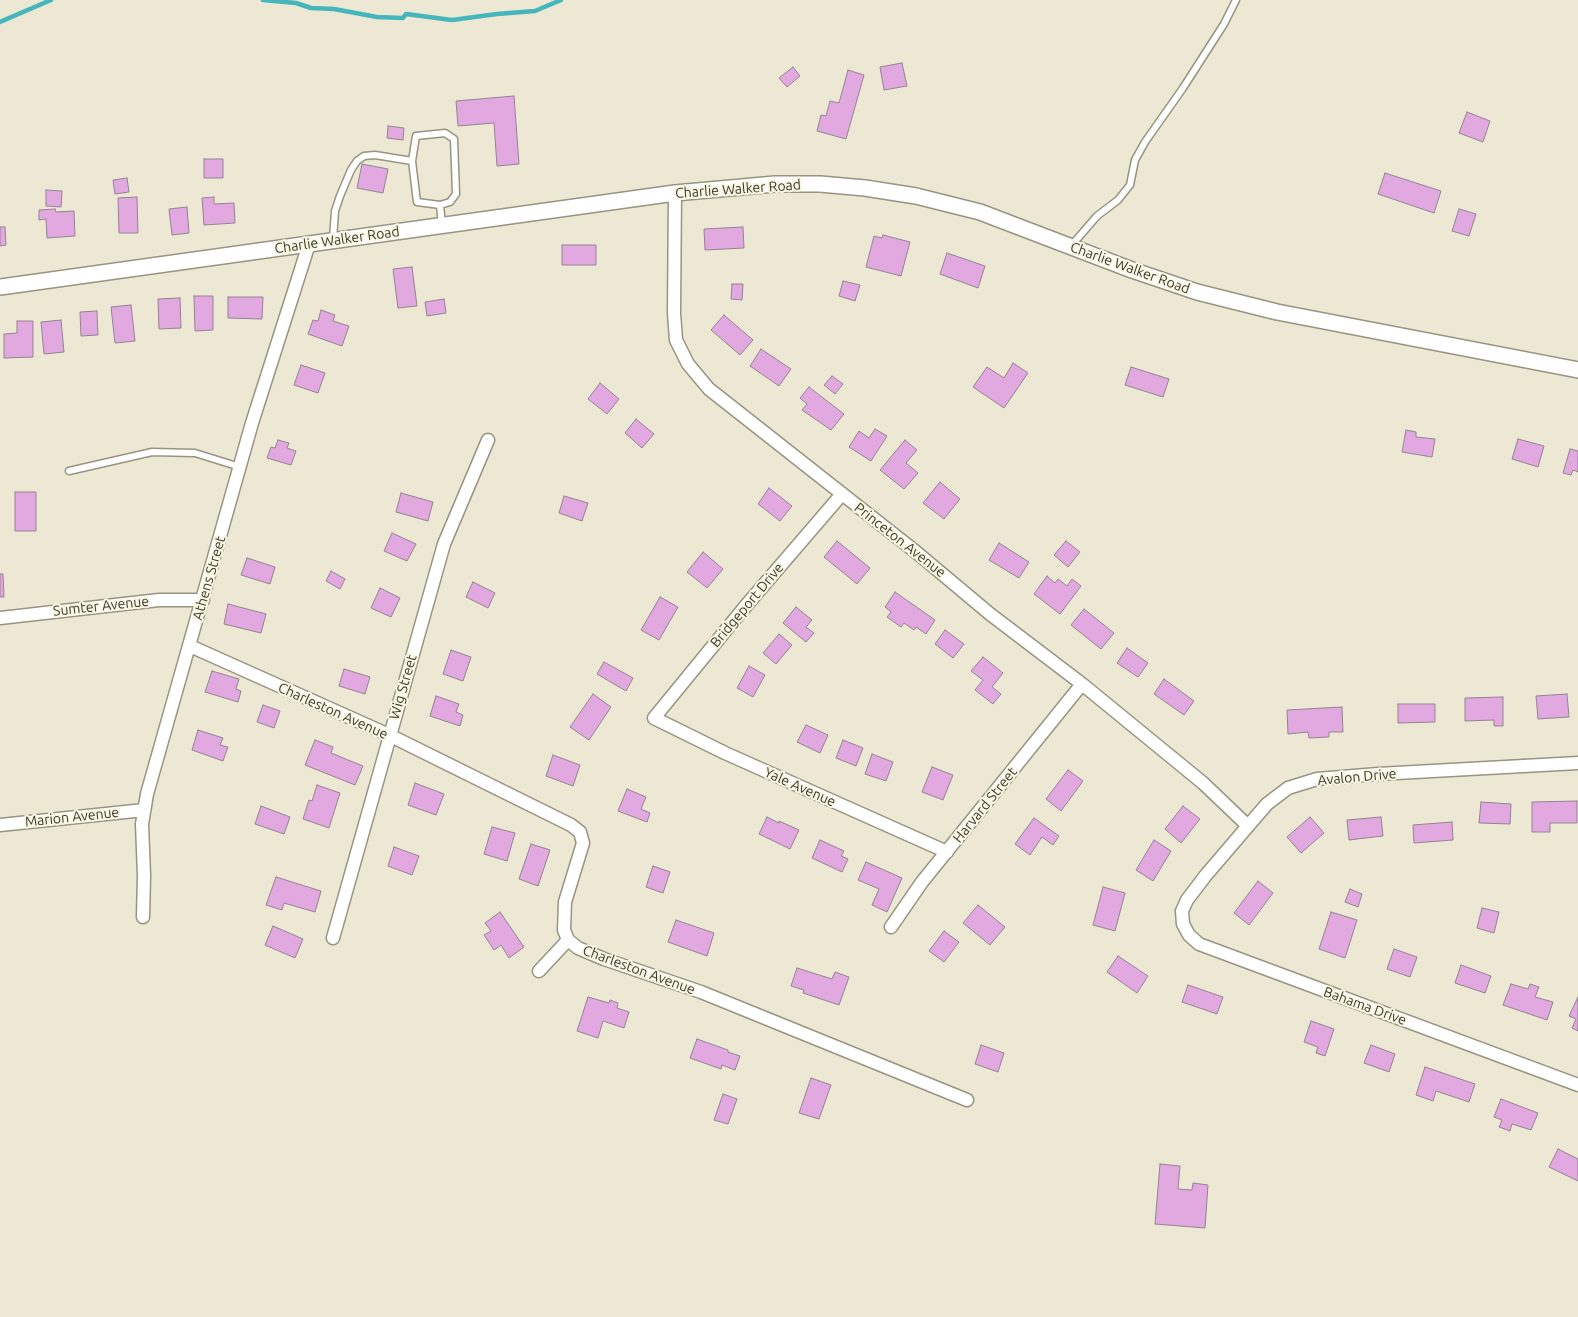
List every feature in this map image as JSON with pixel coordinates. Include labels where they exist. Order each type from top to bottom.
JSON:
[{"type":"street","name":"Charlie Walker Road","points":[[0,288],[675,193],[775,184],[820,184],[865,188],[916,196],[980,212],[1132,270],[1197,292],[1277,312],[1578,370]]},
{"type":"street","name":"Princeton Avenue","points":[[675,193],[674,313],[676,340],[688,364],[709,389],[916,552],[990,614],[1082,684],[1203,783],[1248,826]]},
{"type":"street","name":"Athens Street","points":[[143,917],[142,824],[147,794],[240,467],[309,244]]},
{"type":"street","name":"Wig Street","points":[[333,938],[444,544],[488,440]]},
{"type":"street","name":"Bridgeport Drive","points":[[654,718],[744,608],[842,494]]},
{"type":"street","name":"Sumter Avenue","points":[[0,618],[159,600],[203,600]]},
{"type":"street","name":"Charleston Avenue","points":[[190,646],[389,735],[571,825],[580,832],[583,843],[565,902],[564,930],[568,940],[578,948],[604,959],[700,992],[967,1100]]},
{"type":"street","name":"Harvard Street","points":[[890,927],[922,882],[1082,684]]},
{"type":"street","name":"Yale Avenue","points":[[654,718],[725,753],[947,852]]},
{"type":"street","name":"Avalon Drive","points":[[1187,900],[1267,804],[1288,788],[1317,779],[1578,763]]},
{"type":"street","name":"Marion Avenue","points":[[0,825],[144,810]]},
{"type":"street","name":"Bahama Drive","points":[[1187,900],[1182,911],[1183,924],[1189,935],[1199,944],[1578,1085]]},
{"type":"street","points":[[539,971],[568,940]]},
{"type":"lane","points":[[1071,246],[1097,216],[1118,200],[1130,185],[1135,160],[1145,142],[1183,88],[1224,24],[1236,0]]},
{"type":"lane","points":[[445,133],[454,139],[456,194],[450,202],[440,205],[417,202],[412,161],[416,136],[445,133]]},
{"type":"lane","points":[[333,241],[335,211],[351,170],[358,161],[364,156],[375,155],[412,161]]},
{"type":"lane","points":[[440,205],[442,225]]},
{"type":"lane","points":[[69,471],[152,452],[195,453],[240,467]]},
{"type":"building","points":[[902,63],[907,86],[884,90],[880,67]]},
{"type":"building","points":[[793,67],[800,76],[787,87],[779,78]]},
{"type":"building","points":[[848,70],[864,75],[846,139],[817,131],[821,115],[826,116],[830,101],[839,103]]},
{"type":"building","points":[[514,96],[519,164],[497,166],[494,123],[458,126],[456,101]]},
{"type":"building","points":[[1467,112],[1490,121],[1483,142],[1459,133]]},
{"type":"building","points":[[388,126],[404,128],[403,140],[387,138]]},
{"type":"building","points":[[204,159],[223,159],[223,178],[204,178]]},
{"type":"building","points":[[362,164],[388,169],[383,193],[357,188]]},
{"type":"building","points":[[1385,173],[1441,191],[1434,213],[1378,194]]},
{"type":"building","points":[[127,178],[129,192],[115,194],[113,180]]},
{"type":"building","points":[[46,190],[62,191],[61,207],[46,206]]},
{"type":"building","points":[[137,197],[138,233],[119,233],[118,198]]},
{"type":"building","points":[[214,197],[214,204],[234,203],[235,223],[204,225],[202,198]]},
{"type":"building","points":[[187,207],[189,233],[172,235],[169,209]]},
{"type":"building","points":[[55,209],[56,212],[74,211],[75,236],[47,238],[46,219],[39,220],[39,210]]},
{"type":"building","points":[[1459,209],[1476,214],[1469,236],[1452,231]]},
{"type":"building","points":[[0,227],[5,227],[6,245],[0,246]]},
{"type":"building","points":[[743,227],[744,248],[705,250],[704,229]]},
{"type":"building","points":[[883,235],[910,242],[901,276],[866,267],[874,236],[882,238]]},
{"type":"building","points":[[562,245],[596,245],[596,265],[562,265]]},
{"type":"building","points":[[947,253],[985,266],[978,288],[940,274]]},
{"type":"building","points":[[412,267],[417,306],[398,308],[393,269]]},
{"type":"building","points":[[843,281],[860,285],[855,301],[839,296]]},
{"type":"building","points":[[732,284],[743,284],[742,300],[731,299]]},
{"type":"building","points":[[194,296],[213,296],[213,330],[195,331]]},
{"type":"building","points":[[228,297],[263,297],[262,319],[228,318]]},
{"type":"building","points":[[180,298],[181,328],[159,329],[158,299]]},
{"type":"building","points":[[444,299],[446,313],[427,316],[425,302]]},
{"type":"building","points":[[131,305],[135,341],[115,343],[111,307]]},
{"type":"building","points":[[321,310],[335,315],[333,321],[349,326],[342,346],[308,334],[313,320],[318,321]]},
{"type":"building","points":[[97,311],[98,335],[81,336],[80,312]]},
{"type":"building","points":[[724,315],[753,340],[740,355],[711,330]]},
{"type":"building","points":[[61,320],[64,352],[44,354],[41,322]]},
{"type":"building","points":[[17,321],[33,321],[33,357],[4,358],[4,334],[17,333]]},
{"type":"building","points":[[761,349],[791,369],[779,386],[750,366]]},
{"type":"building","points":[[1013,363],[1028,373],[1004,408],[973,387],[987,367],[1004,378]]},
{"type":"building","points":[[301,365],[325,373],[318,393],[294,385]]},
{"type":"building","points":[[1131,367],[1169,379],[1163,397],[1125,385]]},
{"type":"building","points":[[832,376],[843,384],[835,394],[824,385]]},
{"type":"building","points":[[600,383],[619,399],[607,414],[588,399]]},
{"type":"building","points":[[809,387],[844,414],[831,430],[802,410],[807,404],[800,398]]},
{"type":"building","points":[[636,419],[654,434],[642,448],[625,433]]},
{"type":"building","points":[[875,429],[887,436],[871,461],[849,447],[859,431],[869,438]]},
{"type":"building","points":[[1406,430],[1416,432],[1416,437],[1435,439],[1432,457],[1402,452]]},
{"type":"building","points":[[1518,439],[1544,446],[1538,467],[1512,459]]},
{"type":"building","points":[[278,440],[289,443],[287,448],[296,451],[291,465],[267,458],[271,447],[275,448]]},
{"type":"building","points":[[905,440],[917,450],[906,463],[918,473],[904,489],[880,470]]},
{"type":"building","points":[[1570,449],[1578,451],[1578,472],[1573,470],[1571,475],[1563,473]]},
{"type":"building","points":[[940,482],[960,499],[944,519],[923,503]]},
{"type":"building","points":[[769,488],[792,506],[780,521],[758,504]]},
{"type":"building","points":[[15,492],[36,492],[36,531],[15,531]]},
{"type":"building","points":[[401,493],[433,502],[428,521],[396,512]]},
{"type":"building","points":[[564,496],[588,503],[582,521],[559,513]]},
{"type":"building","points":[[392,533],[416,544],[407,561],[384,551]]},
{"type":"building","points":[[837,541],[870,568],[857,584],[824,557]]},
{"type":"building","points":[[1066,541],[1080,552],[1068,567],[1054,555]]},
{"type":"building","points":[[999,543],[1029,562],[1019,578],[989,560]]},
{"type":"building","points":[[703,552],[723,569],[707,588],[687,572]]},
{"type":"building","points":[[247,558],[275,567],[270,584],[241,575]]},
{"type":"building","points":[[331,571],[345,579],[340,589],[326,581]]},
{"type":"building","points":[[0,574],[3,574],[4,597],[0,597]]},
{"type":"building","points":[[1047,576],[1055,583],[1058,579],[1067,586],[1072,579],[1081,586],[1060,614],[1034,594]]},
{"type":"building","points":[[473,582],[495,593],[488,608],[466,597]]},
{"type":"building","points":[[380,588],[400,598],[391,617],[371,608]]},
{"type":"building","points":[[895,592],[935,620],[926,634],[916,627],[914,630],[904,623],[901,627],[887,617],[891,612],[885,607]]},
{"type":"building","points":[[660,597],[678,607],[659,640],[641,630]]},
{"type":"building","points":[[228,604],[266,614],[261,633],[224,624]]},
{"type":"building","points":[[796,607],[812,620],[806,627],[814,633],[806,642],[783,623]]},
{"type":"building","points":[[1084,609],[1114,633],[1101,649],[1071,625]]},
{"type":"building","points":[[945,630],[964,644],[953,658],[935,644]]},
{"type":"building","points":[[779,634],[792,645],[776,664],[763,653]]},
{"type":"building","points":[[1127,648],[1148,663],[1138,677],[1117,663]]},
{"type":"building","points":[[451,650],[471,657],[463,681],[443,674]]},
{"type":"building","points":[[983,657],[1003,673],[992,687],[1001,694],[993,704],[975,690],[983,680],[971,671]]},
{"type":"building","points":[[604,662],[633,678],[626,691],[597,674]]},
{"type":"building","points":[[749,666],[765,675],[753,697],[737,688]]},
{"type":"building","points":[[344,669],[370,677],[365,694],[339,686]]},
{"type":"building","points":[[212,671],[239,679],[236,689],[241,691],[238,702],[205,692]]},
{"type":"building","points":[[1164,679],[1194,701],[1184,715],[1154,694]]},
{"type":"building","points":[[593,694],[611,707],[589,740],[570,727]]},
{"type":"building","points":[[1567,694],[1569,717],[1538,719],[1536,696]]},
{"type":"building","points":[[436,696],[459,704],[456,712],[463,715],[460,726],[430,716]]},
{"type":"building","points":[[1503,697],[1503,726],[1494,726],[1494,720],[1465,721],[1465,698]]},
{"type":"building","points":[[1398,704],[1435,704],[1435,722],[1398,723]]},
{"type":"building","points":[[263,705],[280,711],[274,728],[257,722]]},
{"type":"building","points":[[1342,707],[1343,732],[1329,732],[1329,737],[1309,738],[1308,732],[1288,734],[1287,710]]},
{"type":"building","points":[[806,725],[828,735],[820,753],[797,742]]},
{"type":"building","points":[[198,730],[223,738],[220,745],[228,747],[223,761],[192,750]]},
{"type":"building","points":[[315,740],[333,747],[331,753],[363,766],[355,785],[305,765]]},
{"type":"building","points":[[843,740],[863,748],[856,766],[836,758]]},
{"type":"building","points":[[872,754],[893,762],[886,781],[865,774]]},
{"type":"building","points":[[553,755],[580,765],[573,786],[546,776]]},
{"type":"building","points":[[932,767],[953,775],[943,800],[922,792]]},
{"type":"building","points":[[1068,770],[1083,781],[1061,811],[1046,799]]},
{"type":"building","points":[[415,783],[444,794],[436,815],[408,805]]},
{"type":"building","points":[[317,785],[340,793],[329,828],[303,819],[309,800],[312,801]]},
{"type":"building","points":[[627,789],[646,797],[641,809],[650,813],[647,822],[618,811]]},
{"type":"building","points":[[1577,801],[1577,823],[1550,823],[1550,832],[1532,832],[1532,802]]},
{"type":"building","points":[[1481,802],[1511,804],[1510,824],[1479,823]]},
{"type":"building","points":[[261,806],[290,817],[284,834],[255,824]]},
{"type":"building","points":[[1183,806],[1200,819],[1181,843],[1165,829]]},
{"type":"building","points":[[767,817],[799,830],[790,849],[759,834]]},
{"type":"building","points":[[1310,817],[1324,833],[1301,853],[1287,837]]},
{"type":"building","points":[[1381,817],[1383,836],[1349,840],[1347,820]]},
{"type":"building","points":[[1034,818],[1059,836],[1053,845],[1042,837],[1030,855],[1015,844]]},
{"type":"building","points":[[1452,822],[1453,840],[1414,843],[1413,825]]},
{"type":"building","points":[[492,827],[515,833],[507,861],[484,854]]},
{"type":"building","points":[[820,840],[844,851],[841,856],[848,859],[842,872],[812,858]]},
{"type":"building","points":[[1154,840],[1171,851],[1153,881],[1136,870]]},
{"type":"building","points":[[531,844],[550,850],[538,886],[519,879]]},
{"type":"building","points":[[394,847],[419,856],[412,875],[388,866]]},
{"type":"building","points":[[866,862],[902,878],[887,912],[872,905],[879,889],[858,880]]},
{"type":"building","points":[[653,866],[670,872],[663,893],[646,887]]},
{"type":"building","points":[[276,877],[321,891],[315,912],[284,903],[282,910],[266,905]]},
{"type":"building","points":[[1258,881],[1273,893],[1249,925],[1234,913]]},
{"type":"building","points":[[1103,887],[1125,893],[1115,931],[1093,925]]},
{"type":"building","points":[[1350,889],[1362,894],[1358,907],[1345,902]]},
{"type":"building","points":[[978,905],[1005,927],[990,945],[963,923]]},
{"type":"building","points":[[1482,908],[1499,912],[1494,933],[1477,928]]},
{"type":"building","points":[[500,912],[524,947],[509,958],[501,945],[494,950],[484,935],[491,931],[485,923]]},
{"type":"building","points":[[1331,912],[1357,920],[1345,958],[1319,949]]},
{"type":"building","points":[[676,920],[714,933],[707,956],[668,942]]},
{"type":"building","points":[[273,926],[303,939],[295,958],[265,945]]},
{"type":"building","points":[[944,931],[959,942],[944,962],[929,951]]},
{"type":"building","points":[[1394,949],[1417,957],[1410,977],[1387,969]]},
{"type":"building","points":[[1118,956],[1148,976],[1137,993],[1107,972]]},
{"type":"building","points":[[1461,965],[1491,976],[1485,993],[1455,983]]},
{"type":"building","points":[[797,968],[832,979],[835,972],[849,977],[839,1005],[803,993],[804,990],[791,986]]},
{"type":"building","points":[[1511,984],[1528,989],[1530,984],[1539,987],[1535,997],[1553,1002],[1547,1020],[1503,1005]]},
{"type":"building","points":[[1188,985],[1223,997],[1217,1014],[1182,1002]]},
{"type":"building","points":[[588,997],[609,1003],[610,1000],[618,1003],[617,1008],[629,1012],[624,1028],[603,1021],[598,1038],[577,1031]]},
{"type":"building","points":[[1578,997],[1578,1031],[1572,1028],[1576,1019],[1569,1016]]},
{"type":"building","points":[[1311,1021],[1334,1029],[1325,1056],[1316,1053],[1318,1047],[1304,1042]]},
{"type":"building","points":[[697,1039],[740,1056],[735,1070],[722,1065],[721,1069],[690,1058]]},
{"type":"building","points":[[981,1045],[1004,1053],[998,1072],[975,1064]]},
{"type":"building","points":[[1371,1045],[1395,1054],[1389,1072],[1364,1063]]},
{"type":"building","points":[[1425,1067],[1475,1084],[1469,1102],[1436,1091],[1433,1101],[1416,1095]]},
{"type":"building","points":[[811,1078],[831,1085],[819,1119],[799,1113]]},
{"type":"building","points":[[723,1094],[737,1099],[728,1124],[714,1120]]},
{"type":"building","points":[[1501,1099],[1538,1113],[1531,1130],[1512,1124],[1510,1131],[1499,1127],[1502,1120],[1494,1117]]},
{"type":"building","points":[[1558,1149],[1578,1159],[1578,1181],[1549,1167]]},
{"type":"building","points":[[1160,1164],[1180,1166],[1178,1189],[1192,1190],[1193,1183],[1208,1185],[1205,1228],[1155,1224]]},
{"type":"waterway","points":[[0,22],[51,0]]},
{"type":"waterway","points":[[263,0],[296,3],[311,8],[334,9],[377,17],[403,18],[406,14],[452,20],[535,11],[561,0]]}]
